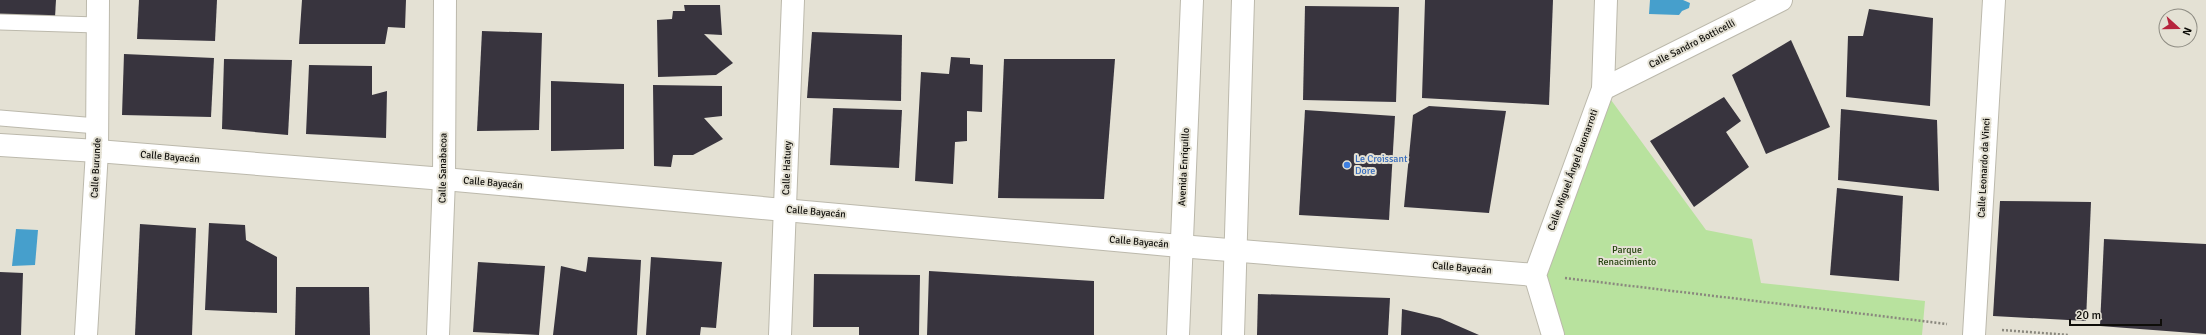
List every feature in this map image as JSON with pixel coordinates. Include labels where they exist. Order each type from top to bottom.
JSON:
[{"type":"street","name":"Calle Burunde","points":[[86,335],[97,151],[98,0]]},
{"type":"street","name":"Calle Sanabacoa","points":[[438,335],[444,179],[445,0]]},
{"type":"street","name":"Calle Hatuey","points":[[780,335],[793,0]]},
{"type":"street","name":"Avenida Enriquillo","points":[[1178,335],[1180,246],[1192,0]]},
{"type":"street","points":[[1233,335],[1243,0]]},
{"type":"street","name":"Calle Miguel Ángel Buonarroti","points":[[1535,275],[1603,89],[1606,0]]},
{"type":"street","name":"Calle Sandro Botticelli","points":[[1603,89],[1781,0]]},
{"type":"street","name":"Calle Leonardo da Vinci","points":[[1975,331],[1994,0]]},
{"type":"street","name":"Calle Bayacán","points":[[0,145],[97,151],[444,179],[1180,246],[1235,249],[1535,275]]},
{"type":"street","points":[[1535,275],[1553,335]]},
{"type":"lane","points":[[0,22],[97,24]]},
{"type":"lane","points":[[0,118],[97,126]]},
{"type":"path","points":[[1535,275],[1975,331],[2069,335]]},
{"type":"green space","name":"Parque Renacimiento","points":[[1603,89],[1706,230],[1752,239],[1761,283],[1925,301],[1922,335],[1556,335],[1535,275]]},
{"type":"water","points":[[1650,0],[1683,0],[1690,3],[1689,8],[1682,11],[1679,15],[1649,14]]},
{"type":"water","points":[[16,229],[38,230],[35,265],[12,266]]},
{"type":"building","points":[[0,0],[56,0],[55,17],[0,15]]},
{"type":"building","points":[[139,0],[217,0],[215,41],[137,39]]},
{"type":"building","points":[[302,0],[406,0],[405,28],[388,27],[385,44],[299,44]]},
{"type":"building","points":[[1425,0],[1553,0],[1549,105],[1422,98]]},
{"type":"building","points":[[684,5],[720,5],[722,35],[704,34],[733,63],[716,75],[658,77],[657,20],[672,19],[673,11],[685,11]]},
{"type":"building","points":[[1305,6],[1399,7],[1396,102],[1303,100]]},
{"type":"building","points":[[1869,9],[1933,18],[1930,106],[1846,97],[1848,36],[1863,36]]},
{"type":"building","points":[[482,31],[542,33],[539,130],[477,131]]},
{"type":"building","points":[[812,32],[902,35],[901,101],[807,98]]},
{"type":"building","points":[[1791,40],[1830,127],[1766,154],[1732,75]]},
{"type":"building","points":[[124,54],[214,58],[211,117],[122,115]]},
{"type":"building","points":[[951,57],[970,58],[970,64],[983,65],[982,112],[967,111],[967,141],[955,142],[953,184],[915,181],[921,72],[949,74]]},
{"type":"building","points":[[224,59],[292,60],[288,135],[222,129]]},
{"type":"building","points":[[1004,59],[1115,59],[1104,199],[998,198]]},
{"type":"building","points":[[309,65],[372,66],[372,95],[387,91],[386,138],[306,134]]},
{"type":"building","points":[[551,81],[624,84],[624,149],[551,151]]},
{"type":"building","points":[[653,85],[722,86],[722,116],[704,118],[723,139],[693,155],[673,155],[671,167],[654,166]]},
{"type":"building","points":[[1724,97],[1741,121],[1726,132],[1749,167],[1694,207],[1650,141]]},
{"type":"building","points":[[1429,106],[1506,111],[1489,213],[1404,207],[1413,115]]},
{"type":"building","points":[[833,108],[902,110],[899,168],[830,165]]},
{"type":"building","points":[[1841,109],[1937,120],[1939,191],[1838,180]]},
{"type":"building","name":"Le Croissant Dore","points":[[1305,110],[1395,116],[1389,220],[1299,215]]},
{"type":"building","points":[[1837,188],[1903,196],[1899,281],[1830,275]]},
{"type":"building","points":[[2000,201],[2091,202],[2086,321],[1993,316]]},
{"type":"building","points":[[209,223],[245,225],[246,240],[277,257],[277,313],[205,310]]},
{"type":"building","points":[[140,224],[196,228],[192,335],[135,335]]},
{"type":"building","points":[[2104,239],[2206,244],[2206,334],[2100,326]]},
{"type":"building","points":[[588,257],[641,260],[637,335],[553,335],[561,266],[586,272]]},
{"type":"building","points":[[651,257],[722,262],[716,328],[701,327],[700,335],[646,335]]},
{"type":"building","points":[[478,262],[545,266],[539,335],[473,332]]},
{"type":"building","points":[[929,271],[1094,281],[1094,335],[927,335]]},
{"type":"building","points":[[0,272],[23,273],[21,335],[0,335]]},
{"type":"building","points":[[814,274],[920,275],[919,335],[859,335],[859,327],[813,327]]},
{"type":"building","points":[[296,287],[369,287],[370,335],[295,335]]},
{"type":"building","points":[[1258,294],[1390,298],[1388,335],[1257,335]]},
{"type":"building","points":[[1402,309],[1440,318],[1479,335],[1401,335]]},
{"type":"place","name":"Le Croissant Dore","points":[[1347,165]]}]
